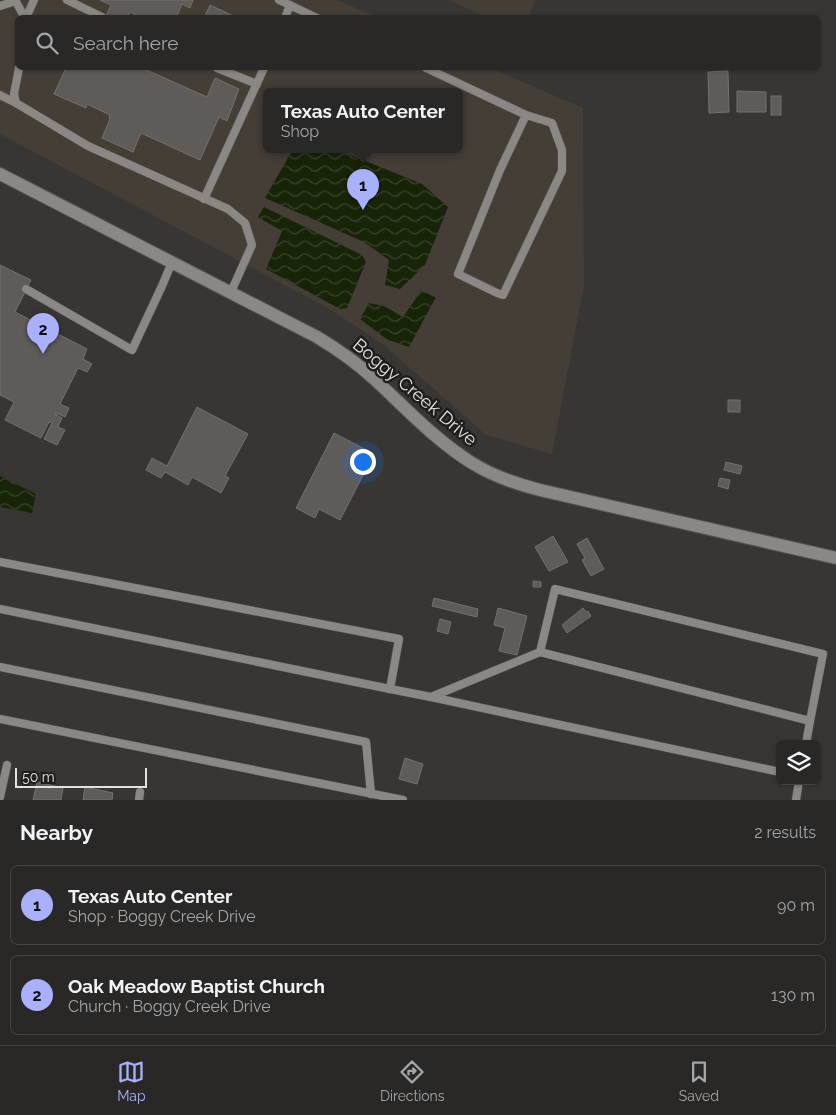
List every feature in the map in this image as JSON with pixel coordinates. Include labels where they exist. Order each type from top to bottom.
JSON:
[{"type":"street","name":"Boggy Creek Drive","points":[[0,174],[292,323],[342,352],[371,376],[434,435],[473,464],[492,474],[514,483],[540,490],[836,558]]},
{"type":"lane","points":[[0,6],[15,0],[24,15]]},
{"type":"lane","points":[[27,15],[34,0]]},
{"type":"lane","points":[[68,0],[98,15]]},
{"type":"lane","points":[[279,0],[311,15]]},
{"type":"lane","points":[[286,15],[290,5]]},
{"type":"lane","points":[[16,103],[14,94],[19,70]]},
{"type":"lane","points":[[222,70],[257,84]]},
{"type":"lane","points":[[204,200],[263,70]]},
{"type":"lane","points":[[430,70],[526,115],[552,123],[562,150],[562,171],[503,295],[458,274],[500,170],[526,115]]},
{"type":"lane","points":[[0,95],[88,146],[204,200],[228,209],[244,223],[252,244],[231,292]]},
{"type":"lane","points":[[26,289],[132,350],[172,262]]},
{"type":"lane","points":[[0,562],[399,638],[390,689]]},
{"type":"lane","points":[[540,652],[555,589],[823,654],[807,740]]},
{"type":"lane","points":[[0,609],[431,697],[776,771]]},
{"type":"lane","points":[[431,697],[540,652],[810,721]]},
{"type":"lane","points":[[0,667],[366,742],[371,794]]},
{"type":"lane","points":[[0,719],[403,800]]},
{"type":"lane","points":[[0,797],[6,766]]},
{"type":"lane","points":[[796,800],[798,785]]},
{"type":"shaded area","points":[[0,0],[337,0],[372,15],[15,15],[15,70],[496,70],[583,108],[584,285],[552,454],[486,435],[384,345],[328,308],[0,134]]},
{"type":"shaded area","points":[[449,0],[536,0],[529,15],[482,15]]},
{"type":"water","points":[[291,153],[346,153],[422,184],[448,207],[425,265],[400,289],[385,285],[389,260],[364,242],[265,198]]},
{"type":"water","points":[[264,207],[362,255],[366,262],[347,308],[340,309],[266,269],[282,231],[258,217]]},
{"type":"water","points":[[421,291],[436,297],[409,347],[388,340],[360,319],[369,303],[384,306],[403,317]]},
{"type":"water","points":[[0,476],[36,494],[32,513],[0,507]]},
{"type":"building","points":[[100,0],[193,0],[190,8],[182,4],[177,15],[136,15],[130,12],[128,15],[106,15],[111,5]]},
{"type":"building","points":[[210,5],[232,15],[205,15]]},
{"type":"building","points":[[65,70],[146,70],[207,97],[215,78],[239,89],[227,121],[219,117],[200,160],[141,133],[133,152],[102,138],[110,115],[87,104],[86,108],[54,94]]},
{"type":"building","points":[[728,71],[729,112],[709,113],[708,72]]},
{"type":"building","points":[[737,91],[766,92],[766,112],[737,112]]},
{"type":"building","points":[[771,96],[781,96],[781,115],[771,115]]},
{"type":"building","points":[[0,265],[31,280],[15,312],[87,349],[83,359],[92,364],[87,372],[78,368],[60,404],[69,408],[65,417],[55,414],[62,418],[58,427],[65,430],[57,445],[44,439],[52,423],[49,422],[41,438],[5,420],[14,402],[0,395]]},
{"type":"building","points":[[728,400],[740,400],[740,412],[728,412]]},
{"type":"building","points":[[197,407],[248,434],[225,476],[229,478],[221,493],[192,477],[188,485],[165,472],[161,478],[146,470],[152,458],[167,466]]},
{"type":"building","points":[[334,433],[374,454],[340,520],[319,509],[315,518],[296,508]]},
{"type":"building","points":[[726,462],[742,466],[740,474],[724,470]]},
{"type":"building","points":[[720,478],[730,480],[728,489],[718,486]]},
{"type":"building","points":[[553,536],[568,562],[549,571],[535,547]]},
{"type":"building","points":[[587,538],[604,569],[591,576],[582,560],[585,558],[577,544]]},
{"type":"building","points":[[533,581],[541,582],[541,587],[533,587]]},
{"type":"building","points":[[434,598],[478,609],[477,617],[432,606]]},
{"type":"building","points":[[498,608],[527,616],[517,655],[499,651],[505,628],[494,625]]},
{"type":"building","points":[[583,608],[591,616],[567,633],[562,625]]},
{"type":"building","points":[[440,619],[451,622],[448,634],[437,631]]},
{"type":"building","points":[[405,758],[423,764],[417,784],[399,779]]},
{"type":"building","points":[[37,782],[63,788],[61,800],[33,800]]},
{"type":"building","points":[[85,787],[113,793],[112,800],[83,800]]},
{"type":"place","name":"Texas Auto Center","points":[[363,210]]},
{"type":"place","name":"Oak Meadow Baptist Church","points":[[43,354]]}]
